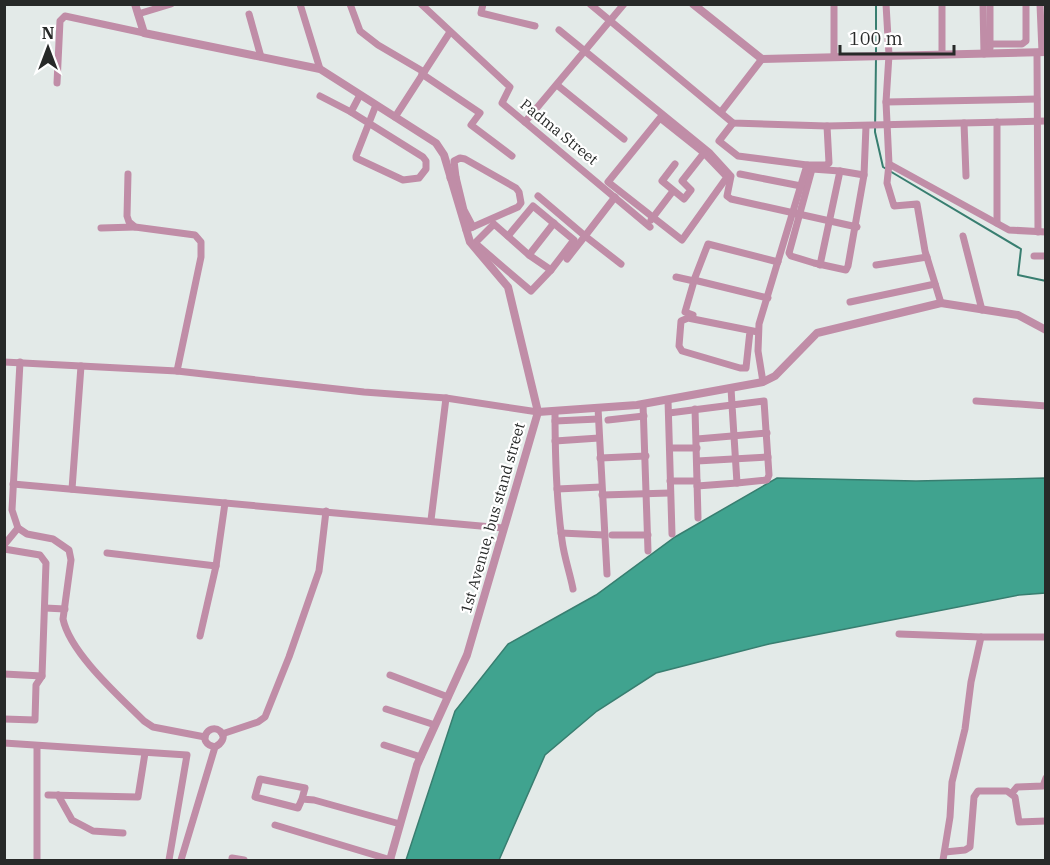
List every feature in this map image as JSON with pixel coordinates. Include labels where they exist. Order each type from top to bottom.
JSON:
[{"type":"street","points":[[57,83],[60,21],[65,16],[144,33],[135,4]]},
{"type":"street","points":[[138,14],[171,4]]},
{"type":"street","points":[[300,4],[320,69]]},
{"type":"street","points":[[350,4],[360,32],[480,113],[471,125],[512,156]]},
{"type":"street","name":"Padma Street","points":[[421,4],[510,87],[502,103],[615,197],[650,223]]},
{"type":"street","points":[[483,4],[481,13],[535,26]]},
{"type":"street","points":[[590,4],[733,123],[876,126],[1046,121]]},
{"type":"street","points":[[525,122],[624,4]]},
{"type":"street","points":[[693,4],[762,59],[942,54],[1022,44],[1026,41],[1026,4]]},
{"type":"street","points":[[834,4],[834,56]]},
{"type":"street","points":[[807,165],[789,253],[791,256],[842,271],[848,269],[857,227],[864,175],[876,126],[886,102],[888,55],[886,4]]},
{"type":"street","points":[[942,4],[942,54]]},
{"type":"street","points":[[983,4],[988,50]]},
{"type":"street","points":[[988,50],[990,4]]},
{"type":"street","points":[[888,168],[1009,230],[1042,232],[1036,121],[1042,52],[1040,4]]},
{"type":"street","points":[[249,14],[261,57]]},
{"type":"street","points":[[559,30],[707,153],[731,176],[727,196],[731,199],[857,227]]},
{"type":"street","points":[[395,117],[450,32]]},
{"type":"street","name":"1st Avenue, bus stand street","points":[[144,33],[320,69],[436,143],[453,177],[474,244],[508,287],[538,412],[467,655],[421,758],[391,860]]},
{"type":"street","points":[[988,50],[1042,52]]},
{"type":"street","points":[[721,112],[762,59]]},
{"type":"street","points":[[557,85],[624,139]]},
{"type":"street","points":[[351,112],[360,94]]},
{"type":"street","points":[[320,96],[351,112],[369,123],[423,157],[426,165],[423,174],[413,180],[403,180],[356,158],[369,123],[376,105]]},
{"type":"street","points":[[886,102],[1037,99]]},
{"type":"street","points":[[660,118],[707,153],[727,177],[682,240],[650,223],[608,182],[660,118]]},
{"type":"street","points":[[997,122],[997,224]]},
{"type":"street","points":[[675,164],[662,181],[684,199],[692,190],[682,182],[733,123]]},
{"type":"street","points":[[964,123],[966,176]]},
{"type":"street","points":[[719,141],[738,156],[807,165],[826,165],[829,163],[827,126]]},
{"type":"street","points":[[876,126],[888,168],[887,183],[894,207],[917,204],[927,257],[941,303]]},
{"type":"street","points":[[1037,157],[1046,157]]},
{"type":"street","points":[[453,177],[454,161],[460,158],[465,159],[516,188],[519,192],[521,203],[518,207],[470,228]]},
{"type":"street","points":[[756,330],[684,319],[681,321],[679,346],[682,351],[746,368],[778,262],[812,169],[864,175]]},
{"type":"street","points":[[820,265],[840,171]]},
{"type":"street","points":[[128,174],[127,216],[129,222],[135,227]]},
{"type":"street","points":[[740,174],[801,186]]},
{"type":"street","points":[[650,223],[673,190]]},
{"type":"street","points":[[538,196],[621,264]]},
{"type":"street","points":[[567,259],[615,197]]},
{"type":"street","points":[[508,236],[533,206],[574,240],[551,270],[531,291],[474,244],[494,224],[529,255],[551,270]]},
{"type":"street","points":[[529,255],[554,223]]},
{"type":"street","points":[[101,228],[135,227],[195,236],[201,242],[201,257],[177,370]]},
{"type":"street","points":[[963,236],[982,310]]},
{"type":"street","points":[[756,330],[687,314],[685,312],[694,280],[708,243],[778,262]]},
{"type":"street","points":[[1034,256],[1046,256]]},
{"type":"street","points":[[876,265],[927,257]]},
{"type":"street","points":[[676,277],[768,298]]},
{"type":"street","points":[[850,302],[935,284]]},
{"type":"street","points":[[4,362],[177,370],[364,392],[446,398],[538,412],[643,404],[763,382],[775,376],[818,333],[941,303],[1018,315],[1046,330]]},
{"type":"street","points":[[756,330],[763,382]]},
{"type":"street","points":[[20,363],[12,510],[18,528],[27,534],[53,539],[69,550],[71,560],[63,620],[69,637],[99,675],[144,721],[153,727],[205,737]]},
{"type":"street","points":[[72,489],[81,366]]},
{"type":"street","points":[[731,388],[737,483]]},
{"type":"street","points":[[431,520],[446,398]]},
{"type":"street","points":[[668,400],[672,534]]},
{"type":"street","points":[[976,400],[1046,406]]},
{"type":"street","points":[[669,413],[764,401],[768,457],[767,480],[737,483],[670,481]]},
{"type":"street","points":[[643,404],[648,494],[648,551]]},
{"type":"street","points":[[598,408],[602,491],[608,535],[607,574]]},
{"type":"street","points":[[695,409],[698,518]]},
{"type":"street","points":[[555,411],[557,489],[561,533],[573,590]]},
{"type":"street","points":[[608,420],[644,417]]},
{"type":"street","points":[[555,421],[598,419]]},
{"type":"street","points":[[697,439],[766,433]]},
{"type":"street","points":[[555,441],[599,438]]},
{"type":"street","points":[[670,448],[697,448]]},
{"type":"street","points":[[600,458],[646,456]]},
{"type":"street","points":[[697,461],[768,457]]},
{"type":"street","points":[[13,484],[503,528]]},
{"type":"street","points":[[557,489],[670,493]]},
{"type":"street","points":[[200,636],[216,566],[225,503]]},
{"type":"street","points":[[222,734],[258,722],[265,717],[319,571],[326,511]]},
{"type":"street","points":[[4,719],[35,720],[36,685],[42,676],[46,563],[40,555],[4,547],[18,528]]},
{"type":"street","points":[[561,533],[648,535]]},
{"type":"street","points":[[106,553],[216,566]]},
{"type":"street","points":[[45,608],[65,609]]},
{"type":"street","points":[[899,634],[1046,637]]},
{"type":"street","points":[[943,861],[951,783],[965,729],[971,682],[981,637]]},
{"type":"street","points":[[4,674],[42,676]]},
{"type":"street","points":[[390,675],[448,697]]},
{"type":"street","points":[[386,709],[435,725]]},
{"type":"street","points":[[181,861],[215,747],[223,740],[218,729],[212,729],[207,731],[205,737],[210,746],[215,747]]},
{"type":"street","points":[[4,743],[187,755],[169,861]]},
{"type":"street","points":[[384,745],[421,758]]},
{"type":"street","points":[[37,746],[37,861]]},
{"type":"street","points":[[48,795],[138,797],[145,753]]},
{"type":"street","points":[[1011,793],[1017,787],[1043,786],[1046,778]]},
{"type":"street","points":[[260,779],[305,788],[302,800],[298,808],[255,797],[260,779]]},
{"type":"street","points":[[945,852],[965,850],[970,847],[974,797],[978,790],[1007,790],[1011,793],[1017,805],[1019,822],[1046,821]]},
{"type":"street","points":[[58,795],[72,820],[93,831],[123,833]]},
{"type":"street","points":[[302,800],[314,800],[400,824]]},
{"type":"street","points":[[175,821],[191,824]]},
{"type":"street","points":[[275,825],[391,860]]},
{"type":"street","points":[[232,858],[244,861]]},
{"type":"shaded area","points":[[777,478],[916,481],[1045,478],[1045,593],[1019,595],[769,644],[656,673],[597,711],[545,755],[499,860],[406,860],[455,711],[508,644],[596,595],[675,537]]},
{"type":"waterway","points":[[876,4],[876,53]]},
{"type":"waterway","points":[[876,58],[875,132],[883,167],[1021,249],[1018,275],[1046,281]]}]
